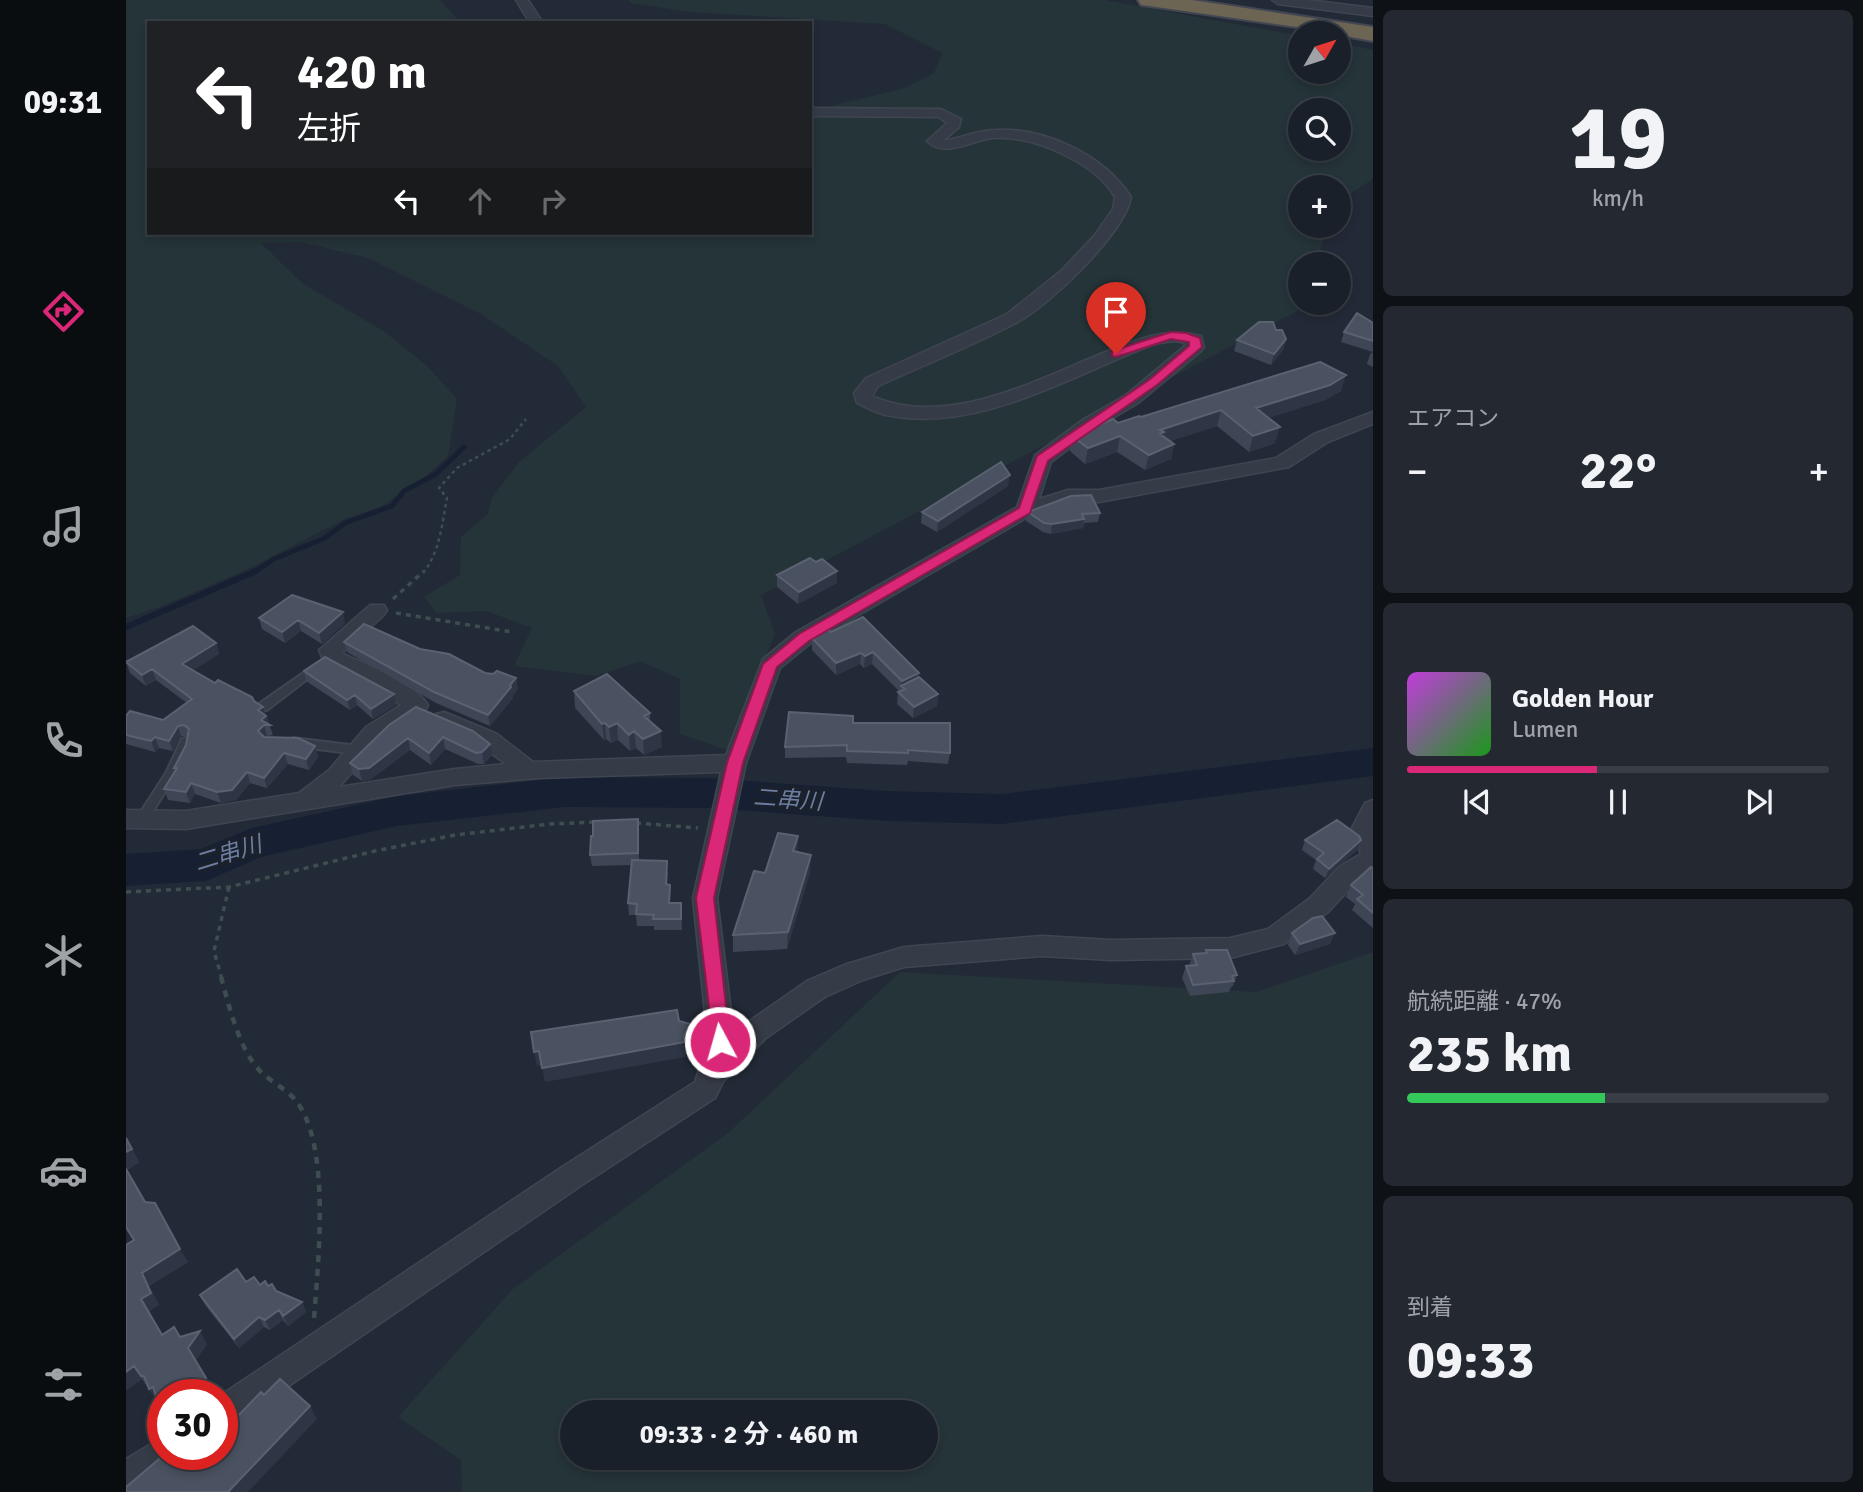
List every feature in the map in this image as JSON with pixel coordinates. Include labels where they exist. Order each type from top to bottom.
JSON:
[{"type":"highway","points":[[1139,0],[1277,7],[1373,27]]},
{"type":"highway","points":[[1149,0],[1197,3],[1373,34]]},
{"type":"street","points":[[522,0],[536,21]]},
{"type":"street","points":[[1277,7],[1373,12]]},
{"type":"street","points":[[812,112],[941,113],[954,119],[954,124],[934,141],[947,145],[992,134],[1032,136],[1081,159],[1115,184],[1123,197],[1121,209],[1100,239],[1068,274],[1013,318],[872,382],[863,393],[863,399],[884,410],[908,414],[936,412],[969,406],[1035,387],[1130,347],[1160,339],[1186,337],[1195,341],[1195,347],[1153,382],[1042,459],[1026,510]]},
{"type":"street","points":[[238,1402],[572,1175],[705,1090],[713,1074],[720,1042],[705,898],[735,763],[771,664],[804,637],[1026,510],[1068,496],[1099,496],[1282,463],[1321,438],[1373,417]]},
{"type":"street","points":[[377,610],[330,650],[332,657],[388,686],[435,717],[492,740],[504,747],[528,771]]},
{"type":"street","points":[[303,803],[337,776],[373,733],[417,705]]},
{"type":"street","points":[[134,820],[186,820],[455,777],[528,771],[735,763]]},
{"type":"street","points":[[713,1074],[757,1030],[816,989],[856,971],[904,957],[1042,946],[1111,950],[1145,947],[1230,948],[1275,937],[1319,905],[1349,873],[1373,857],[1364,828],[1373,808]]},
{"type":"street","points":[[126,1478],[147,1464]]},
{"type":"lane","points":[[263,707],[295,681],[332,657]]},
{"type":"lane","points":[[283,742],[310,742],[358,750]]},
{"type":"lane","points":[[134,820],[171,774],[186,743]]},
{"type":"path","points":[[377,610],[410,586],[430,567],[437,555],[447,498],[439,488],[457,468],[510,439],[526,419]]},
{"type":"path","points":[[377,610],[512,632]]},
{"type":"path","points":[[126,892],[229,887],[350,856],[455,835],[602,821]]},
{"type":"path","points":[[628,822],[720,830]]},
{"type":"path","points":[[229,887],[214,951],[234,1024],[258,1069],[297,1102],[316,1146],[319,1248],[312,1353]]},
{"type":"shaded area","points":[[126,0],[440,0],[459,21],[147,21],[147,235],[812,235],[812,111],[905,88],[934,73],[942,53],[885,24],[689,12],[631,3],[628,0],[1105,0],[1288,34],[1288,84],[1351,84],[1351,45],[1373,50],[1373,179],[1351,193],[1351,175],[1288,175],[1288,238],[1325,238],[1319,252],[1288,252],[1290,315],[761,595],[775,634],[727,750],[680,734],[680,679],[640,661],[597,676],[514,666],[532,628],[486,611],[437,613],[424,597],[460,575],[461,537],[488,514],[492,498],[518,463],[586,407],[558,366],[481,314],[368,258],[302,242],[261,243],[302,283],[385,332],[428,367],[457,399],[448,456],[424,478],[380,507],[345,519],[246,570],[160,607],[126,618]]},
{"type":"shaded area","points":[[1373,952],[1373,1492],[462,1492],[461,1460],[398,1417],[513,1289],[728,1133],[900,972],[1256,992]]},
{"type":"building","points":[[1357,313],[1373,323],[1373,341],[1344,332]]},
{"type":"building","points":[[1259,322],[1273,322],[1276,330],[1282,330],[1286,339],[1274,354],[1237,340]]},
{"type":"building","points":[[1320,362],[1346,375],[1330,385],[1256,408],[1280,427],[1253,436],[1221,410],[1160,430],[1164,432],[1160,434],[1174,444],[1149,455],[1120,436],[1088,448],[1072,436],[1113,419],[1118,423],[1141,417]]},
{"type":"building","points":[[1001,462],[1010,475],[938,521],[922,512]]},
{"type":"building","points":[[1091,495],[1100,513],[1082,514],[1084,519],[1044,523],[1028,512],[1071,496]]},
{"type":"building","points":[[810,558],[816,562],[822,559],[837,571],[799,592],[777,575]]},
{"type":"building","points":[[292,595],[343,612],[319,633],[298,620],[282,632],[259,618]]},
{"type":"building","points":[[863,617],[919,673],[902,681],[873,652],[865,656],[861,653],[836,663],[812,638],[826,627],[831,632]]},
{"type":"building","points":[[364,624],[420,649],[449,654],[485,673],[493,674],[497,671],[516,678],[488,715],[434,692],[344,642]]},
{"type":"building","points":[[193,626],[216,643],[182,664],[215,683],[218,680],[252,697],[263,707],[258,710],[266,716],[261,720],[270,725],[264,725],[258,731],[264,737],[298,738],[315,746],[306,759],[284,753],[264,778],[247,772],[232,790],[217,792],[191,783],[186,792],[164,789],[177,768],[174,768],[186,745],[189,729],[184,725],[178,726],[169,741],[155,737],[151,741],[126,735],[126,716],[130,711],[163,720],[192,699],[152,669],[142,675],[126,662]]},
{"type":"building","points":[[325,657],[394,694],[371,709],[355,695],[347,700],[304,671]]},
{"type":"building","points":[[607,674],[650,713],[644,716],[661,731],[643,739],[634,731],[629,735],[617,723],[609,727],[605,723],[602,724],[574,691]]},
{"type":"building","points":[[919,677],[938,694],[914,707],[898,692],[905,689],[901,686]]},
{"type":"building","points":[[416,707],[473,731],[490,744],[482,752],[476,753],[443,737],[429,753],[408,738],[369,768],[359,769],[350,763],[389,725]]},
{"type":"building","points":[[789,712],[853,716],[853,723],[950,723],[950,753],[908,750],[908,753],[847,751],[847,745],[785,747]]},
{"type":"building","points":[[638,819],[638,853],[590,855],[593,821]]},
{"type":"building","points":[[1337,820],[1361,840],[1329,869],[1317,859],[1324,853],[1305,840]]},
{"type":"building","points":[[778,833],[798,836],[793,851],[811,855],[788,932],[733,935],[754,871],[765,873]]},
{"type":"building","points":[[632,860],[667,861],[669,903],[681,903],[681,919],[653,919],[654,915],[636,914],[637,904],[628,903]]},
{"type":"building","points":[[1371,867],[1373,913],[1357,899],[1363,895],[1351,885]]},
{"type":"building","points":[[1322,916],[1335,933],[1300,944],[1292,933],[1313,918]]},
{"type":"building","points":[[1206,950],[1227,950],[1237,975],[1232,976],[1234,981],[1193,985],[1186,966],[1197,965],[1193,954],[1207,953]]},
{"type":"building","points":[[677,1010],[679,1021],[705,1028],[704,1031],[684,1035],[685,1042],[542,1068],[539,1051],[534,1052],[531,1032]]},
{"type":"building","points":[[126,1138],[132,1149],[126,1152]]},
{"type":"building","points":[[126,1169],[145,1202],[155,1203],[180,1249],[142,1273],[151,1293],[141,1299],[162,1335],[174,1327],[180,1337],[200,1331],[188,1348],[205,1379],[147,1379],[147,1384],[144,1376],[141,1376],[134,1366],[126,1372],[126,1245],[134,1240],[126,1227]]},
{"type":"building","points":[[237,1269],[246,1282],[254,1277],[260,1285],[265,1281],[268,1286],[272,1284],[276,1291],[302,1302],[283,1316],[279,1310],[265,1320],[259,1317],[234,1339],[200,1295]]},
{"type":"building","points":[[280,1379],[310,1406],[228,1492],[126,1492],[126,1487],[147,1469],[238,1470],[238,1416],[261,1392],[264,1395]]},
{"type":"waterway","points":[[256,571],[274,559],[325,538],[345,523],[392,506],[404,491],[436,474],[464,447]]},
{"type":"waterway","points":[[126,627],[256,571]]},
{"type":"waterway","name":"二串川","points":[[126,870],[206,865],[252,844],[397,811],[565,792],[708,793],[887,806],[1002,809],[1373,762]]},
{"type":"route","points":[[720,1042],[705,898],[735,763],[771,664],[804,637],[1026,510],[1042,459],[1091,423],[1132,399],[1195,347],[1195,341],[1171,336],[1130,347],[1116,354]]}]
